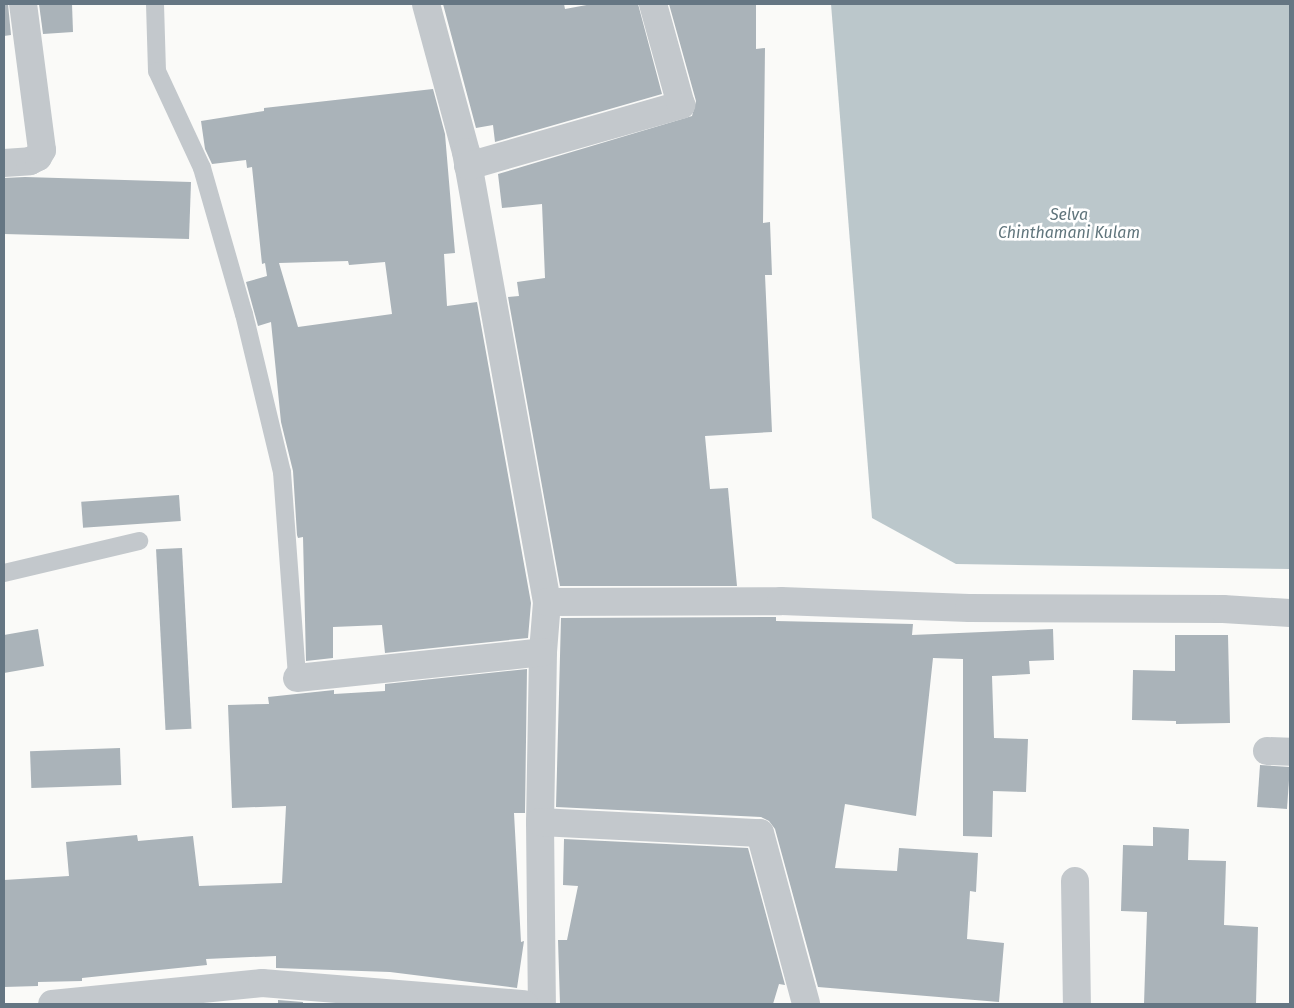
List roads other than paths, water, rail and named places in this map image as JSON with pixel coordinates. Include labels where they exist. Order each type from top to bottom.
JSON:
[{"type":"street","points":[[4,163],[30,162],[38,157],[42,150],[23,4]]},
{"type":"street","points":[[426,4],[468,166],[547,602],[543,652],[540,822],[542,1004]]},
{"type":"street","points":[[468,166],[681,105],[653,4]]},
{"type":"street","points":[[547,602],[781,601],[969,608],[1222,609],[1290,613]]},
{"type":"street","points":[[297,678],[543,652]]},
{"type":"street","points":[[540,822],[760,833],[806,1004]]},
{"type":"street","points":[[1075,881],[1077,1004]]},
{"type":"street","points":[[52,1004],[262,983],[524,1004]]},
{"type":"lane","points":[[156,4],[157,71],[202,168],[244,314],[282,472],[297,678]]},
{"type":"lane","points":[[4,573],[139,541]]},
{"type":"water","name":"Selva Chinthamani Kulam","points":[[831,4],[1290,4],[1290,569],[956,564],[872,518]]}]
